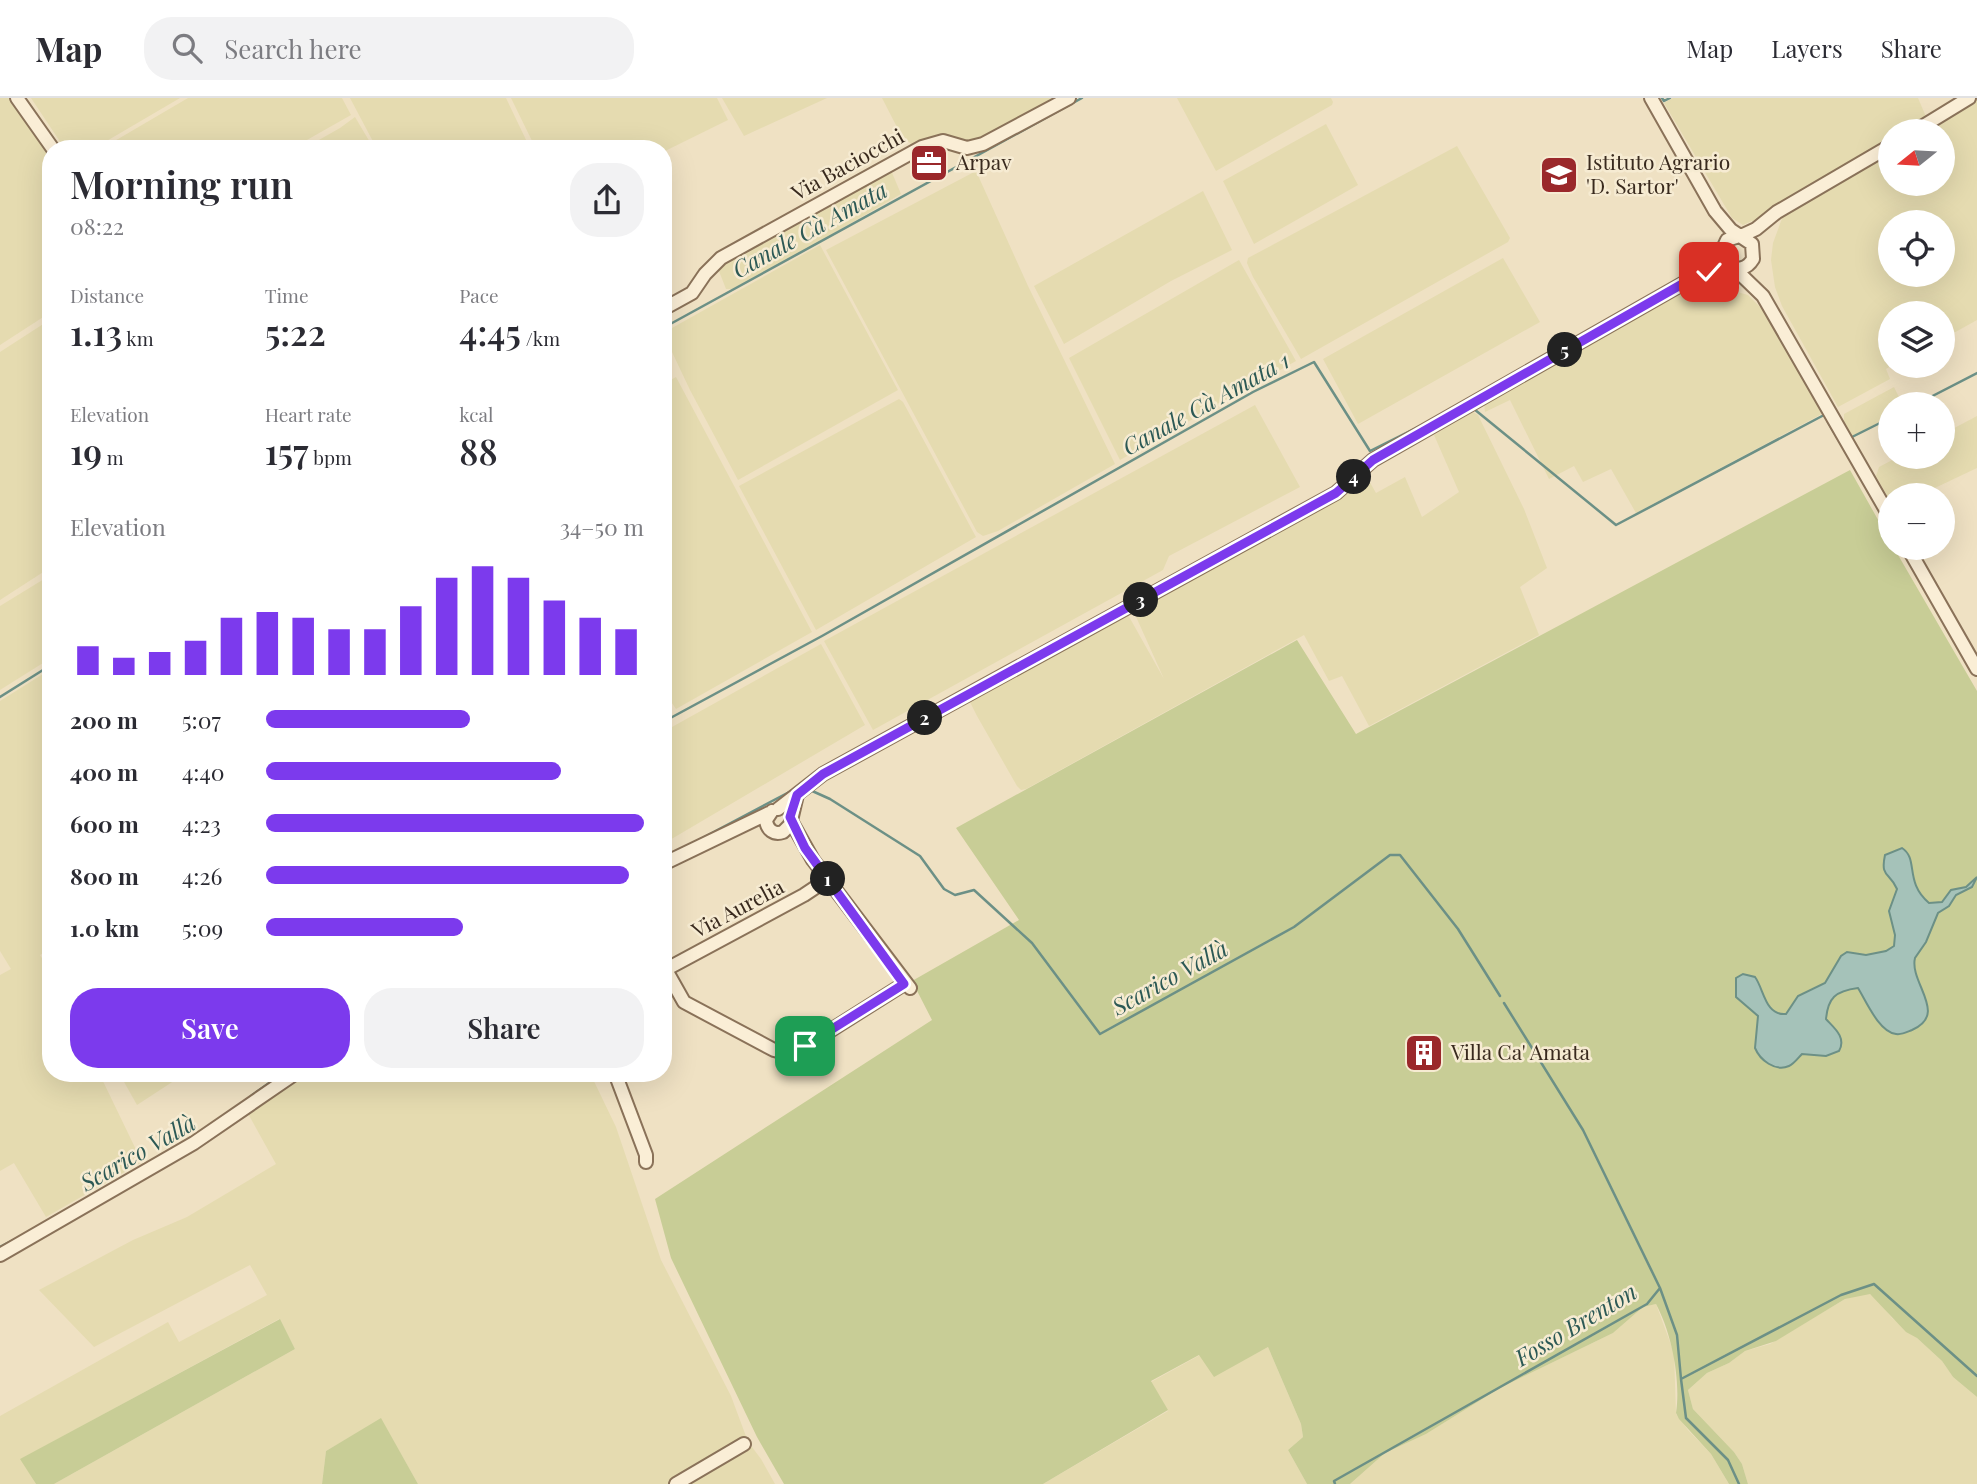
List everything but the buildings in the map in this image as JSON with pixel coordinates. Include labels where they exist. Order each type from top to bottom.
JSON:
[{"type":"street","points":[[18,98],[48,140]]},
{"type":"street","name":"Via Baciocchi","points":[[672,304],[692,293],[705,274],[721,258],[909,153],[943,141],[967,148],[983,144],[1069,98]]},
{"type":"street","points":[[1651,98],[1715,211],[1740,236],[1748,239],[1763,296],[1878,496]]},
{"type":"street","points":[[1934,119],[1969,98]]},
{"type":"street","points":[[1691,279],[1731,237],[1740,236],[1761,225],[1777,212],[1878,153]]},
{"type":"street","points":[[1715,211],[1723,260],[1763,296]]},
{"type":"street","points":[[672,860],[774,811],[823,774],[1336,493],[1373,460],[1691,279],[1732,268],[1743,268],[1753,253],[1761,225]]},
{"type":"street","points":[[1915,560],[1977,669]]},
{"type":"street","points":[[737,829],[786,831],[801,792]]},
{"type":"street","points":[[805,848],[775,832],[766,820],[774,811],[785,811],[805,848],[828,879]]},
{"type":"street","name":"Via Aurelia","points":[[672,967],[804,895],[828,879],[907,986],[801,1049],[786,1053],[770,1049],[684,1002],[672,983]]},
{"type":"street","points":[[0,1255],[194,1143],[283,1082]]},
{"type":"street","points":[[618,1082],[646,1155],[646,1162]]},
{"type":"street","points":[[676,1484],[744,1444]]},
{"type":"shaded area","points":[[0,98],[14,98],[44,140],[42,318],[0,345]]},
{"type":"shaded area","points":[[31,98],[180,98],[108,140],[59,140]]},
{"type":"shaded area","points":[[188,98],[342,98],[351,115],[307,140],[116,140]]},
{"type":"shaded area","points":[[350,98],[506,98],[526,140],[372,140]]},
{"type":"shaded area","points":[[511,98],[717,98],[728,120],[672,148],[672,140],[532,140]]},
{"type":"shaded area","points":[[722,98],[827,98],[744,136]]},
{"type":"shaded area","points":[[882,98],[1061,98],[983,140],[913,146],[900,133]]},
{"type":"shaded area","points":[[1177,98],[1331,98],[1333,102],[1216,171]]},
{"type":"shaded area","points":[[1673,98],[1918,98],[1927,119],[1878,119],[1878,149],[1755,224],[1752,221],[1743,225],[1732,218],[1664,103]]},
{"type":"shaded area","points":[[1977,99],[1977,320],[1955,332],[1955,301],[1878,301],[1878,378],[1890,379],[1838,407],[1782,306],[1775,287],[1771,260],[1773,243],[1784,213],[1878,158],[1878,196],[1955,196],[1955,119],[1944,119]]},
{"type":"shaded area","points":[[355,117],[369,140],[319,140]]},
{"type":"shaded area","points":[[1326,124],[1358,185],[1254,244],[1223,181]]},
{"type":"shaded area","points":[[1457,146],[1510,238],[1508,242],[1301,359],[1253,277],[1247,263],[1248,258]]},
{"type":"shaded area","points":[[890,168],[901,194],[786,261],[732,289],[726,289],[717,266]]},
{"type":"shaded area","points":[[976,171],[1028,286],[1115,464],[998,531],[983,536],[977,532],[826,250]]},
{"type":"shaded area","points":[[1203,191],[1232,250],[1171,281],[1064,344],[1034,286]]},
{"type":"shaded area","points":[[820,245],[898,390],[738,480],[672,352],[672,328]]},
{"type":"shaded area","points":[[1503,258],[1540,322],[1358,424],[1323,359]]},
{"type":"shaded area","points":[[1239,260],[1296,361],[1120,460],[1069,358]]},
{"type":"shaded area","points":[[1712,285],[1748,295],[1770,317],[1824,410],[1820,415],[1636,513],[1611,469],[1583,482],[1574,466],[1549,479],[1510,400],[1485,412],[1484,403],[1666,298]]},
{"type":"shaded area","points":[[42,325],[42,573],[0,600],[0,352]]},
{"type":"shaded area","points":[[676,377],[812,632],[676,709],[672,703],[672,379]]},
{"type":"shaded area","points":[[1878,396],[1878,423],[1852,437],[1844,422],[1844,414]]},
{"type":"shaded area","points":[[899,399],[976,537],[816,630],[739,486]]},
{"type":"shaded area","points":[[1255,405],[1300,487],[1169,556],[1163,570],[873,730],[824,641]]},
{"type":"shaded area","points":[[1473,412],[1478,415],[1524,509],[1547,568],[1520,587],[1539,635],[1369,726],[1342,676],[1329,681],[1304,635],[1026,789],[1021,790],[1017,786],[977,716],[970,702],[972,700],[1127,613],[1164,679],[1133,610],[1364,472],[1376,493],[1405,477],[1422,517],[1459,492],[1434,435]]},
{"type":"shaded area","points":[[1977,416],[1977,468],[1945,483],[1880,483],[1876,476],[1878,469],[1955,469],[1955,428]]},
{"type":"shaded area","points":[[42,580],[42,664],[0,690],[0,606]]},
{"type":"shaded area","points":[[821,644],[865,725],[672,839],[672,727]]},
{"type":"shaded area","points":[[42,675],[42,1082],[103,1082],[142,1162],[46,1217],[14,1163],[0,1171],[0,975],[11,969],[0,951],[0,701]]},
{"type":"shaded area","points":[[124,1082],[172,1082],[137,1105]]},
{"type":"shaded area","points":[[288,1082],[594,1082],[616,1127],[661,1260],[731,1396],[747,1439],[670,1484],[418,1484],[381,1419],[326,1451],[322,1484],[54,1484],[295,1349],[279,1319],[21,1459],[36,1484],[0,1484],[0,1416],[168,1322],[179,1342],[267,1295],[250,1265],[94,1347],[39,1290],[133,1240],[187,1217],[276,1164],[246,1110]]},
{"type":"shaded area","points":[[1870,1294],[1880,1303],[1892,1318],[1942,1361],[1953,1377],[1977,1397],[1977,1484],[1748,1484],[1742,1464],[1734,1452],[1693,1409],[1688,1390],[1707,1373],[1729,1363],[1745,1351],[1770,1344],[1845,1299]]},
{"type":"shaded area","points":[[1656,1304],[1674,1353],[1676,1414],[1711,1454],[1729,1484],[1350,1484],[1385,1453],[1426,1434],[1500,1388],[1613,1333],[1643,1307]]},
{"type":"shaded area","points":[[1268,1347],[1301,1424],[1303,1437],[1288,1450],[1307,1484],[1043,1484],[1168,1411],[1151,1382],[1200,1355],[1214,1376]]},
{"type":"shaded area","points":[[748,1445],[761,1459],[775,1484],[677,1484]]},
{"type":"green space","points":[[1850,470],[1878,520],[1878,560],[1901,560],[1977,691],[1977,1397],[1953,1377],[1942,1361],[1917,1338],[1906,1332],[1870,1294],[1845,1299],[1776,1341],[1745,1351],[1729,1363],[1707,1373],[1688,1390],[1693,1409],[1742,1464],[1748,1484],[1729,1484],[1711,1454],[1676,1413],[1674,1358],[1667,1329],[1656,1304],[1643,1307],[1613,1333],[1500,1388],[1426,1434],[1385,1453],[1350,1484],[1307,1484],[1288,1450],[1303,1437],[1301,1424],[1268,1347],[1214,1377],[1199,1355],[1151,1381],[1168,1410],[1043,1484],[784,1484],[757,1437],[671,1258],[655,1199],[932,1020],[912,981],[1019,920],[956,828],[1297,640],[1356,734]]},
{"type":"green space","points":[[280,1319],[295,1349],[54,1484],[36,1484],[20,1459]]},
{"type":"green space","points":[[381,1418],[418,1484],[322,1484],[326,1451]]},
{"type":"water","points":[[1902,848],[1910,858],[1917,887],[1929,903],[1942,902],[1951,890],[1966,887],[1977,877],[1972,887],[1956,895],[1949,906],[1938,913],[1926,942],[1915,958],[1917,978],[1928,1007],[1923,1023],[1902,1034],[1890,1032],[1874,1015],[1858,988],[1850,989],[1834,997],[1827,1012],[1826,1019],[1840,1037],[1839,1051],[1826,1056],[1802,1054],[1793,1064],[1784,1067],[1769,1064],[1760,1057],[1755,1048],[1758,1016],[1736,997],[1736,978],[1743,974],[1755,977],[1769,1006],[1774,1011],[1786,1014],[1798,996],[1825,983],[1841,956],[1847,952],[1866,955],[1886,951],[1894,946],[1895,935],[1889,911],[1897,889],[1885,871],[1884,862],[1885,855]]},
{"type":"waterway","name":"Canale Cà Amata","points":[[672,323],[1082,98]]},
{"type":"waterway","name":"Canale Cà Amata","points":[[1662,98],[1664,101],[1670,98]]},
{"type":"waterway","name":"Canale Cà Amata 1","points":[[672,717],[822,636],[1253,392],[1314,362],[1370,451],[1424,424]]},
{"type":"waterway","name":"Canale Cà Amata 1","points":[[1940,392],[1977,373]]},
{"type":"waterway","name":"Canale Cà Amata 1","points":[[1474,409],[1616,525],[1824,415]]},
{"type":"waterway","name":"Canale Cà Amata 1","points":[[1828,422],[1841,444]]},
{"type":"waterway","name":"Canale Cà Amata 1","points":[[1852,437],[1878,424]]},
{"type":"waterway","name":"Canale Cà Amata","points":[[0,697],[42,671]]},
{"type":"waterway","name":"Scarico Vallà","points":[[691,844],[793,790]]},
{"type":"waterway","name":"Scarico Vallà","points":[[810,790],[830,799],[920,856],[944,889],[955,895],[974,890],[1032,943],[1100,1034],[1294,927],[1390,855],[1400,855],[1458,929],[1500,996]]},
{"type":"waterway","name":"Scarico Vallà","points":[[1504,1003],[1583,1130],[1660,1288]]},
{"type":"waterway","name":"Scarico Vallà","points":[[251,1096],[270,1082]]},
{"type":"waterway","name":"Scarico Vallà","points":[[0,1247],[25,1234]]},
{"type":"waterway","name":"Fosso Brenton","points":[[1335,1484],[1334,1481],[1647,1304],[1660,1288],[1677,1335],[1681,1379],[1841,1295],[1874,1284],[1977,1376]]},
{"type":"waterway","points":[[1681,1379],[1686,1418],[1728,1460],[1739,1484]]},
{"type":"place","name":"Arpav","points":[[929,163]]},
{"type":"place","name":"Istituto Agrario 'D. Sartor'","points":[[1559,175]]},
{"type":"place","name":"Villa Ca' Amata","points":[[1424,1053]]},
{"type":"route","points":[[805,1046],[904,984],[805,848],[790,821],[797,795],[823,774],[1336,493],[1373,460],[1433,424],[1691,279],[1709,272]]}]
